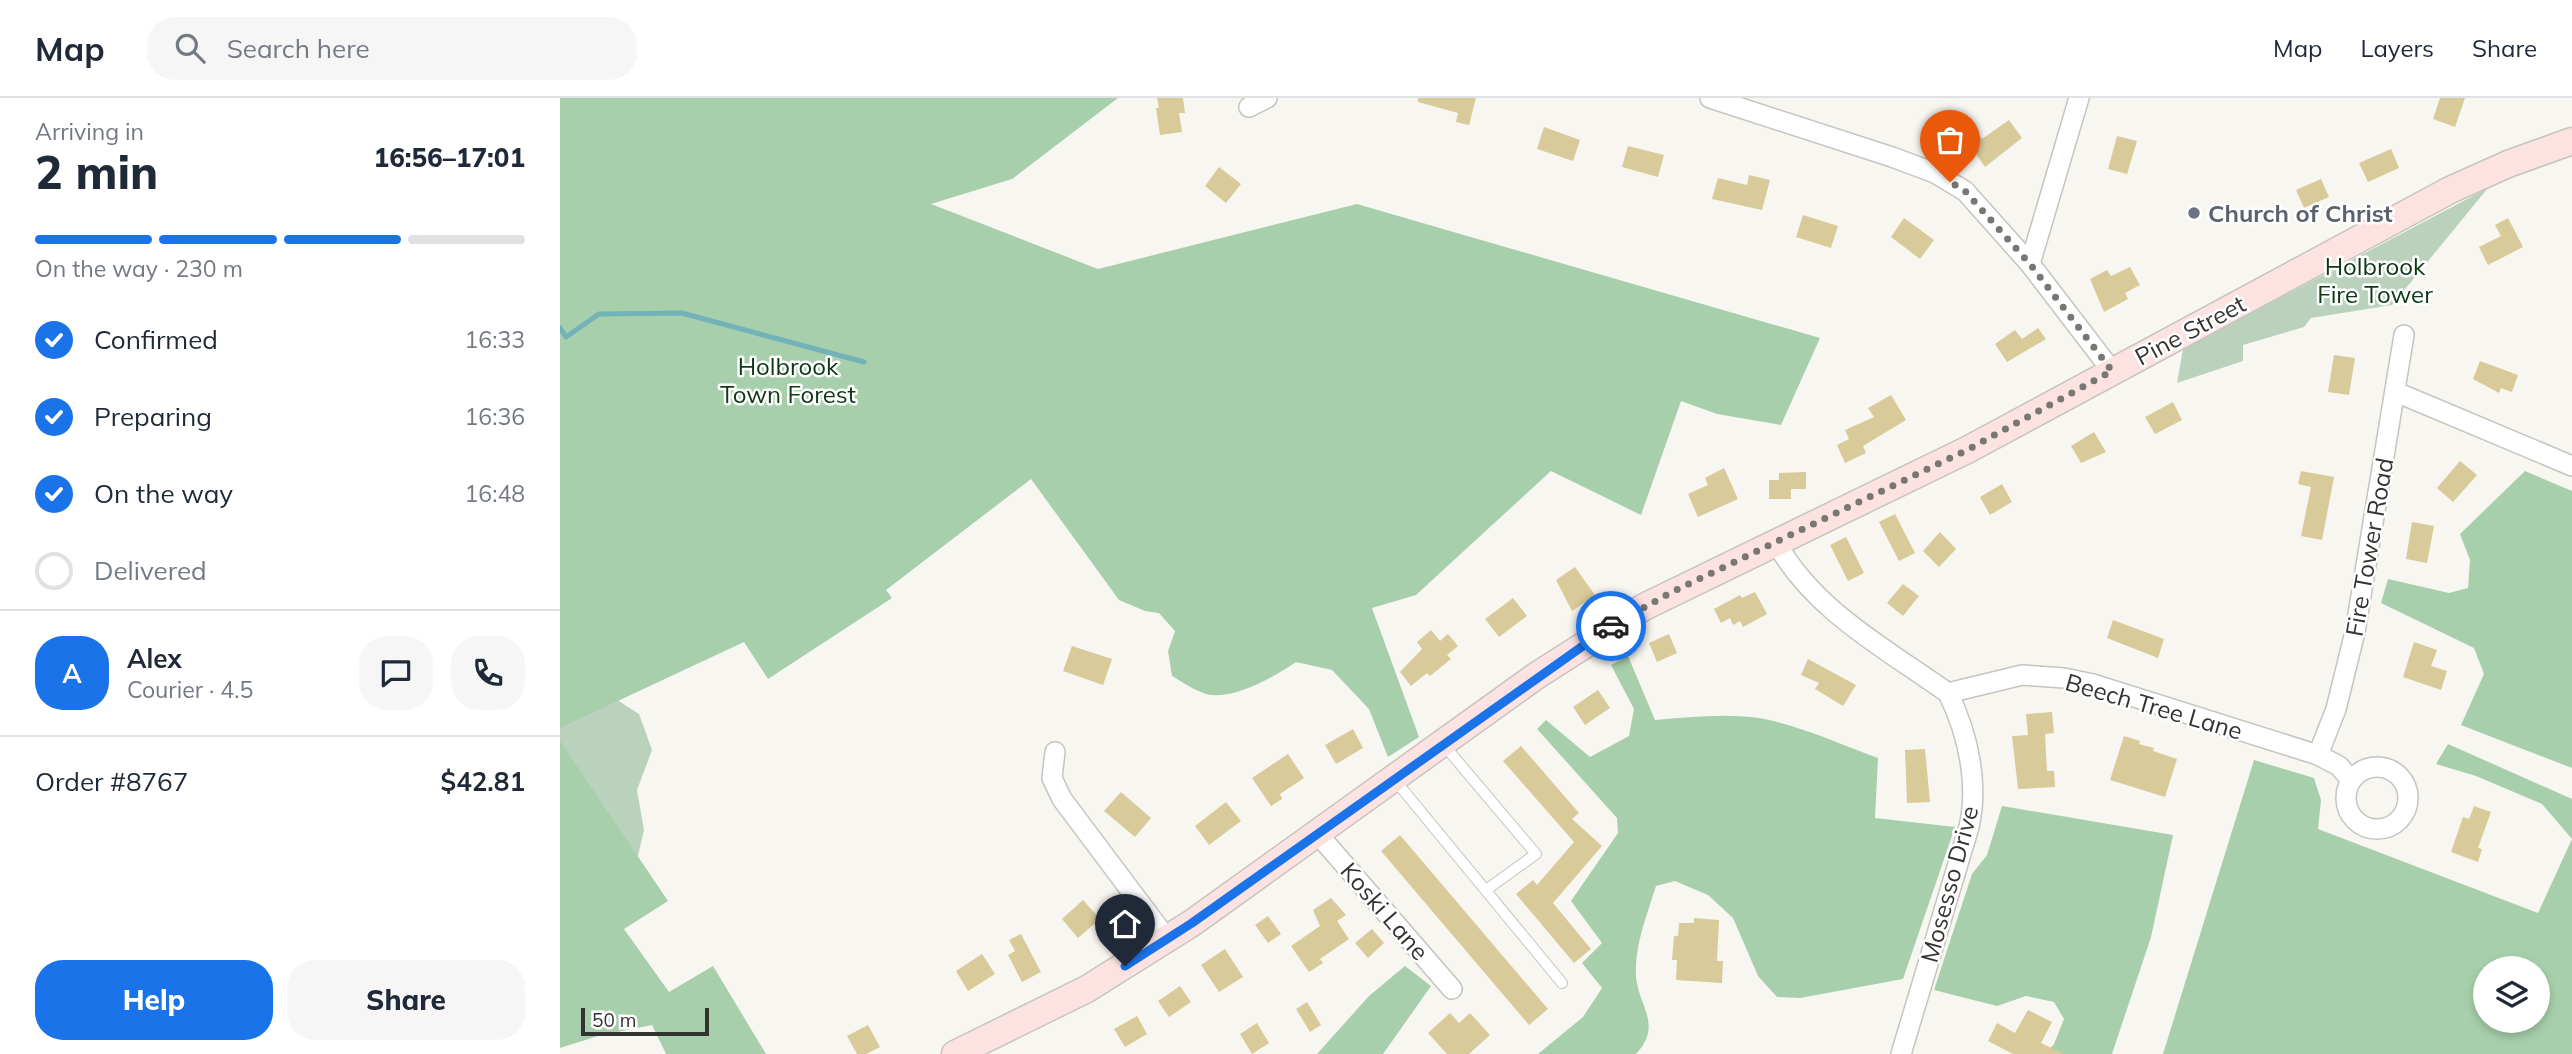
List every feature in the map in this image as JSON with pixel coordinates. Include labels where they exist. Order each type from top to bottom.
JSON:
[{"type":"main road","name":"Pine Street","points":[[955,1054],[1087,989],[1167,939],[1605,630],[1670,593],[1967,450],[2450,190],[2508,164],[2572,141]]},
{"type":"street","points":[[1249,107],[1267,98]]},
{"type":"street","points":[[1710,98],[1935,173],[1965,191],[2030,264],[2112,371]]},
{"type":"street","points":[[2030,264],[2079,98]]},
{"type":"street","name":"Fire Tower Road","points":[[2318,755],[2345,676],[2404,335]]},
{"type":"street","points":[[2396,392],[2572,466]]},
{"type":"street","points":[[1776,542],[1797,576],[1814,595],[1948,693]]},
{"type":"street","name":"Beech Tree Lane","points":[[1948,693],[2012,677],[2064,678],[2105,688],[2318,755],[2339,766],[2351,780]]},
{"type":"street","name":"Mosesso Drive","points":[[1900,1054],[1973,808],[1972,767],[1956,710],[1948,693]]},
{"type":"street","points":[[1055,752],[1052,778],[1062,799],[1167,939]]},
{"type":"street","name":"Koski Lane","points":[[1317,833],[1452,989]]},
{"type":"lane","points":[[1443,744],[1536,854],[1486,890]]},
{"type":"lane","points":[[1394,779],[1562,983]]},
{"type":"green space","name":"Holbrook Town Forest","points":[[560,98],[1118,98],[1012,179],[931,204],[1098,269],[1357,204],[1820,338],[1781,425],[1717,414],[1681,401],[1641,515],[1551,471],[1416,595],[1372,608],[1419,737],[1388,757],[1369,709],[1332,670],[1296,662],[1253,686],[1217,695],[1206,694],[1172,676],[1168,651],[1175,631],[1159,613],[1145,611],[1119,600],[1031,479],[886,590],[892,598],[768,679],[744,642],[560,728]]},
{"type":"green space","name":"Holbrook Fire Tower","points":[[2488,188],[2392,305],[2311,318],[2304,327],[2243,345],[2243,361],[2177,383],[2183,349]]},
{"type":"green space","points":[[2525,471],[2572,491],[2572,768],[2461,725],[2484,674],[2474,648],[2381,603],[2388,579],[2449,593],[2468,588],[2470,560],[2460,534]]},
{"type":"green space","points":[[1628,656],[1655,720],[1707,716],[1759,718],[1819,735],[1878,758],[1875,818],[1955,827],[1903,979],[1800,998],[1777,997],[1758,976],[1733,918],[1708,895],[1675,881],[1656,886],[1639,942],[1636,977],[1649,1025],[1644,1044],[1636,1054],[1538,1054],[1583,1017],[1602,988],[1582,963],[1602,943],[1571,901],[1618,833],[1617,818],[1537,729],[1546,720],[1590,757],[1629,736],[1634,709],[1611,665]]},
{"type":"green space","points":[[560,677],[586,680],[639,714],[652,750],[637,790],[644,830],[638,856],[560,839]]},
{"type":"green space","points":[[560,741],[668,901],[624,929],[669,992],[713,966],[766,1054],[666,1054],[652,1025],[598,1036],[560,1048]]},
{"type":"green space","points":[[2448,744],[2572,799],[2572,839],[2542,804],[2476,776],[2436,764]]},
{"type":"green space","points":[[2254,760],[2314,778],[2321,800],[2318,829],[2538,913],[2572,839],[2572,1054],[2163,1054]]},
{"type":"green space","points":[[2002,806],[2173,835],[2151,937],[2112,1054],[2045,1054],[2054,1044],[2064,1019],[2054,1002],[2026,996],[1997,1006],[1934,990],[1972,874],[1987,855]]},
{"type":"green space","points":[[1405,966],[1431,986],[1383,1054],[1317,1054],[1369,996]]},
{"type":"building","points":[[1157,98],[1183,98],[1185,113],[1179,113],[1182,132],[1160,135]]},
{"type":"building","points":[[1418,98],[1476,98],[1469,125],[1456,122],[1458,113],[1418,102]]},
{"type":"building","points":[[2440,98],[2465,98],[2455,127],[2433,119]]},
{"type":"building","points":[[2009,120],[2022,138],[1985,167],[1962,134],[1973,127],[1982,139]]},
{"type":"building","points":[[1544,127],[1580,140],[1573,161],[1537,149]]},
{"type":"building","points":[[2117,136],[2137,141],[2127,174],[2108,169]]},
{"type":"building","points":[[1628,146],[1664,155],[1658,177],[1622,167]]},
{"type":"building","points":[[2391,149],[2399,168],[2368,182],[2359,163]]},
{"type":"building","points":[[1219,167],[1241,184],[1226,203],[1205,186]]},
{"type":"building","points":[[1749,175],[1770,180],[1762,210],[1712,199],[1718,178],[1747,185]]},
{"type":"building","points":[[2321,179],[2329,197],[2304,208],[2296,190]]},
{"type":"building","points":[[1803,215],[1838,226],[1831,248],[1796,237]]},
{"type":"building","points":[[1904,218],[1934,240],[1920,259],[1891,237]]},
{"type":"building","points":[[2508,218],[2523,247],[2488,265],[2479,247],[2501,236],[2495,225]]},
{"type":"building","points":[[2130,267],[2140,285],[2125,293],[2128,299],[2104,312],[2090,279],[2107,270],[2111,276]]},
{"type":"building","points":[[2038,328],[2046,339],[2007,362],[1995,344],[2015,330],[2022,339]]},
{"type":"building","points":[[2334,355],[2355,358],[2349,395],[2328,392]]},
{"type":"building","points":[[2480,361],[2518,375],[2512,392],[2501,388],[2499,393],[2473,379]]},
{"type":"building","points":[[1891,395],[1906,420],[1863,446],[1866,453],[1845,463],[1837,445],[1849,439],[1845,430],[1874,417],[1868,408]]},
{"type":"building","points":[[2173,402],[2182,420],[2155,434],[2145,417]]},
{"type":"building","points":[[2094,432],[2106,452],[2081,463],[2071,446]]},
{"type":"building","points":[[2460,461],[2477,475],[2453,502],[2437,488]]},
{"type":"building","points":[[1724,468],[1738,499],[1698,517],[1688,494],[1708,485],[1705,478]]},
{"type":"building","points":[[2301,471],[2334,477],[2322,540],[2301,536],[2311,487],[2298,484]]},
{"type":"building","points":[[1806,472],[1806,489],[1791,489],[1791,499],[1769,499],[1769,480],[1779,480],[1779,473]]},
{"type":"building","points":[[2002,484],[2012,502],[1990,515],[1980,497]]},
{"type":"building","points":[[1895,514],[1915,553],[1899,561],[1879,522]]},
{"type":"building","points":[[2412,522],[2434,526],[2427,563],[2406,559]]},
{"type":"building","points":[[1940,532],[1956,549],[1939,567],[1923,551]]},
{"type":"building","points":[[1846,537],[1864,573],[1848,581],[1830,545]]},
{"type":"building","points":[[1575,567],[1595,595],[1572,611],[1556,580]]},
{"type":"building","points":[[1903,584],[1919,596],[1903,616],[1887,603]]},
{"type":"building","points":[[1755,592],[1767,614],[1743,627],[1740,621],[1733,625],[1730,618],[1721,623],[1714,609],[1740,595],[1742,598]]},
{"type":"building","points":[[1513,598],[1527,616],[1499,637],[1485,619]]},
{"type":"building","points":[[2113,620],[2164,639],[2158,658],[2107,638]]},
{"type":"building","points":[[1431,630],[1440,641],[1448,634],[1458,646],[1447,655],[1451,659],[1430,676],[1427,673],[1411,686],[1400,672],[1422,649],[1417,642]]},
{"type":"building","points":[[1669,634],[1677,653],[1657,662],[1649,643]]},
{"type":"building","points":[[2414,642],[2437,650],[2431,666],[2447,671],[2441,690],[2403,677]]},
{"type":"building","points":[[1072,646],[1112,659],[1103,685],[1063,671]]},
{"type":"building","points":[[1808,659],[1856,685],[1843,706],[1815,689],[1819,683],[1801,675]]},
{"type":"building","points":[[1598,690],[1610,708],[1585,725],[1573,707]]},
{"type":"building","points":[[2052,712],[2054,733],[2045,734],[2047,771],[2054,771],[2055,787],[2018,789],[2012,736],[2028,735],[2026,714]]},
{"type":"building","points":[[1353,729],[1363,748],[1336,764],[1325,745]]},
{"type":"building","points":[[2124,736],[2154,748],[2153,751],[2177,759],[2165,797],[2110,780]]},
{"type":"building","points":[[1521,746],[1579,813],[1572,819],[1602,846],[1553,903],[1591,949],[1574,963],[1516,894],[1533,880],[1537,885],[1574,842],[1503,761]]},
{"type":"building","points":[[1925,749],[1930,802],[1907,803],[1905,750]]},
{"type":"building","points":[[1288,754],[1304,778],[1280,794],[1282,799],[1271,806],[1252,778]]},
{"type":"building","points":[[1121,792],[1151,818],[1135,837],[1104,811]]},
{"type":"building","points":[[1226,802],[1241,821],[1209,845],[1195,826]]},
{"type":"building","points":[[2474,806],[2491,812],[2478,848],[2482,849],[2478,862],[2451,852],[2463,817],[2469,819]]},
{"type":"building","points":[[1400,835],[1548,1009],[1529,1025],[1381,851]]},
{"type":"building","points":[[1331,898],[1346,915],[1337,921],[1349,939],[1320,959],[1323,963],[1309,972],[1291,946],[1320,926],[1313,910]]},
{"type":"building","points":[[1083,900],[1100,919],[1078,938],[1062,919]]},
{"type":"building","points":[[1268,916],[1281,934],[1268,943],[1255,925]]},
{"type":"building","points":[[1694,918],[1719,920],[1717,961],[1723,961],[1722,983],[1676,980],[1677,960],[1672,960],[1674,936],[1678,936],[1679,923],[1694,923]]},
{"type":"building","points":[[1372,929],[1384,943],[1368,958],[1355,943]]},
{"type":"building","points":[[1021,934],[1041,972],[1022,982],[1008,955],[1015,951],[1009,940]]},
{"type":"building","points":[[1225,949],[1243,977],[1219,992],[1201,965]]},
{"type":"building","points":[[982,954],[995,974],[968,991],[956,971]]},
{"type":"building","points":[[1180,986],[1191,1002],[1169,1017],[1158,1001]]},
{"type":"building","points":[[1307,1002],[1321,1025],[1310,1032],[1296,1009]]},
{"type":"building","points":[[2028,1010],[2052,1022],[2041,1043],[2064,1054],[2013,1054],[1988,1041],[1997,1023],[2015,1033]]},
{"type":"building","points":[[1450,1013],[1459,1023],[1470,1013],[1490,1035],[1469,1054],[1447,1054],[1428,1033]]},
{"type":"building","points":[[1137,1016],[1147,1034],[1125,1047],[1114,1029]]},
{"type":"building","points":[[1257,1023],[1269,1043],[1252,1054],[1240,1034]]},
{"type":"building","points":[[868,1025],[880,1047],[866,1054],[857,1054],[847,1036]]},
{"type":"waterway","points":[[560,328],[566,337],[599,314],[682,313],[864,362]]},
{"type":"way so far","points":[[1611,626],[1670,593],[1967,450],[2112,371],[2030,264],[1965,191],[1950,182]]},
{"type":"place","name":"Church of Christ","points":[[2194,213]]},
{"type":"route","points":[[1125,966],[1192,923],[1497,704],[1611,626]]}]
